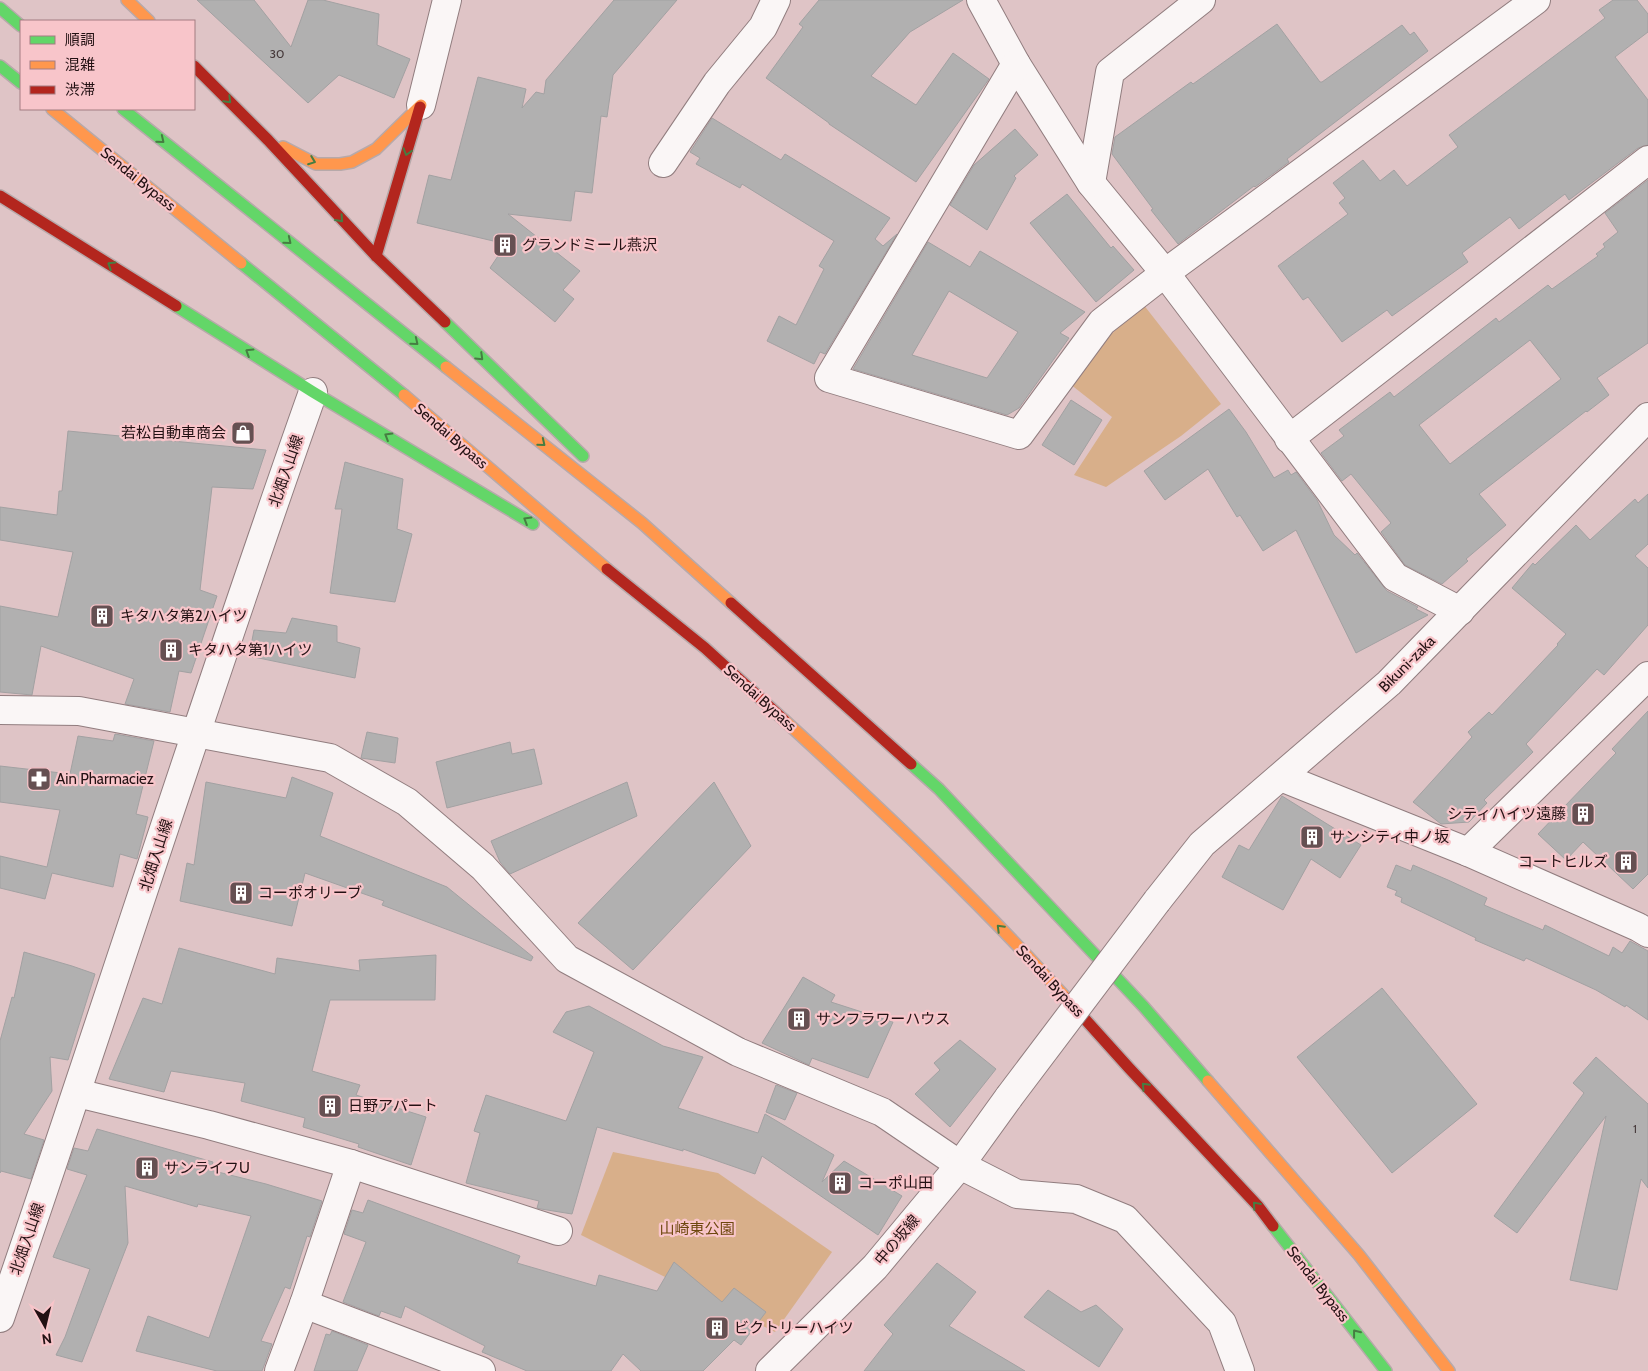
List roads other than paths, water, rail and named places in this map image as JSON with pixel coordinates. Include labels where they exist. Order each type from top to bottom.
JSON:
[{"type":"highway","points":[[127,0],[148,20]]},
{"type":"highway","points":[[0,8],[20,25]]},
{"type":"highway","points":[[0,66],[20,82]]},
{"type":"highway","points":[[195,67],[268,140],[376,256],[596,470],[642,523]]},
{"type":"highway","points":[[268,140],[316,164],[352,162],[376,149],[421,105]]},
{"type":"highway","points":[[376,256],[421,105]]},
{"type":"highway","name":"Sendai Bypass","points":[[53,110],[401,393],[599,563],[705,648],[891,819],[1033,961],[1128,1068],[1258,1206],[1386,1371]]},
{"type":"highway","points":[[124,110],[642,523],[939,789],[1150,1015],[1359,1255],[1450,1371]]},
{"type":"highway","points":[[0,196],[313,392],[599,563]]},
{"type":"street","points":[[421,105],[447,0]]},
{"type":"street","points":[[663,163],[717,83],[763,27],[776,0]]},
{"type":"street","points":[[981,0],[1016,64],[1091,183],[1165,273],[1394,577],[1460,610]]},
{"type":"street","points":[[1091,183],[1110,72],[1201,0]]},
{"type":"street","points":[[1016,64],[829,378],[1019,435],[1102,322],[1165,273],[1536,0]]},
{"type":"street","points":[[1289,439],[1648,160]]},
{"type":"street","name":"北畑入山線","points":[[0,1318],[77,1093],[196,733],[313,392]]},
{"type":"street","name":"Bikuni-zaka","points":[[1009,1097],[1202,844],[1389,683],[1648,417]]},
{"type":"street","points":[[1468,852],[1648,676]]},
{"type":"street","points":[[0,710],[79,711],[330,758],[408,802],[483,867],[567,959],[738,1052],[882,1112],[960,1165],[1016,1194],[1076,1199],[1124,1219],[1222,1323],[1240,1371]]},
{"type":"street","points":[[1281,777],[1645,926]]},
{"type":"street","points":[[77,1093],[209,1125],[351,1164],[558,1231]]},
{"type":"street","name":"中の坂線","points":[[776,1369],[875,1266],[960,1165],[1009,1097]]},
{"type":"street","points":[[279,1371],[304,1304],[351,1164]]},
{"type":"street","points":[[304,1304],[481,1371]]},
{"type":"place","name":"グランドミール燕沢","points":[[505,245]]},
{"type":"place","name":"若松自動車商会","points":[[243,433]]},
{"type":"place","name":"キタハタ第2ハイツ","points":[[102,616]]},
{"type":"place","name":"キタハタ第1ハイツ","points":[[171,650]]},
{"type":"place","name":"Ain Pharmaciez","points":[[39,779]]},
{"type":"place","name":"シティハイツ遠藤","points":[[1583,814]]},
{"type":"place","name":"サンシティ中ノ坂","points":[[1312,837]]},
{"type":"place","name":"コートヒルズ","points":[[1626,862]]},
{"type":"place","name":"コーポオリーブ","points":[[241,893]]},
{"type":"place","name":"サンフラワーハウス","points":[[799,1019]]},
{"type":"place","name":"日野アパート","points":[[330,1106]]},
{"type":"place","name":"サンライフU","points":[[147,1168]]},
{"type":"place","name":"コーポ山田","points":[[840,1183]]},
{"type":"place","name":"ビクトリーハイツ","points":[[717,1328]]},
{"type":"park label","name":"山崎東公園","points":[[697,1229]]}]
